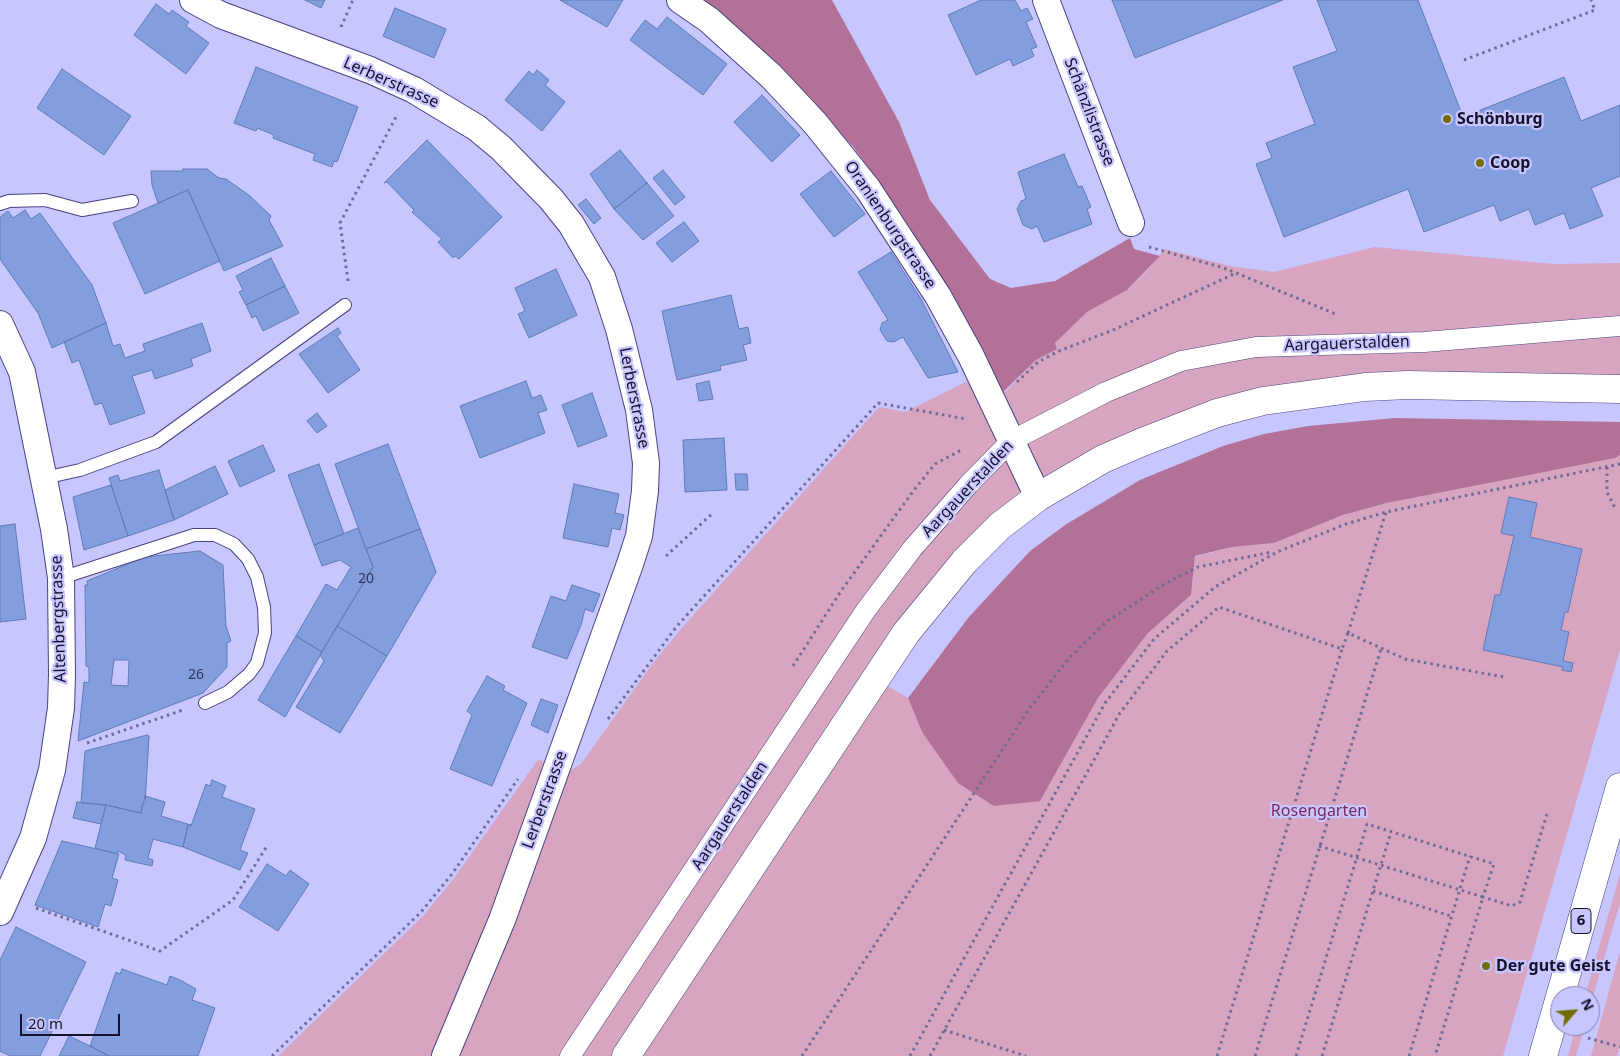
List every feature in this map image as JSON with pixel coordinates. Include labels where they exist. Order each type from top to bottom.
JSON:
[{"type":"main road","points":[[626,1056],[906,633],[964,562],[1000,526],[1038,497],[1103,459],[1140,443],[1217,412],[1264,400],[1329,391],[1398,386],[1620,389]]},
{"type":"main road","name":"6","points":[[1543,1056],[1620,787]]},
{"type":"street","name":"Lerberstrasse","points":[[193,0],[221,15],[370,70],[414,90],[477,128],[501,148],[551,199],[571,224],[587,250],[611,300],[635,392],[646,463],[643,515],[639,536],[502,920],[445,1056]]},
{"type":"street","name":"Oranienburgstrasse","points":[[680,0],[709,20],[764,70],[843,156],[891,222],[934,289],[971,356],[1038,497]]},
{"type":"street","name":"Schänzlistrasse","points":[[1046,0],[1131,223]]},
{"type":"street","name":"Altenbergstrasse","points":[[0,324],[22,372],[44,478],[61,578],[61,708],[56,755],[32,838],[3,905]]},
{"type":"street","name":"Aargauerstalden","points":[[570,1056],[866,610],[912,549],[968,485],[1011,441],[1091,399],[1181,361],[1256,347],[1424,342],[1620,326]]},
{"type":"lane","points":[[0,204],[9,201],[45,200],[82,210],[132,201]]},
{"type":"lane","points":[[44,478],[80,470],[156,442],[345,304]]},
{"type":"lane","points":[[61,578],[194,535],[215,535],[234,544],[248,559],[257,578],[264,608],[265,633],[257,663],[249,674],[228,692],[205,703]]},
{"type":"path","points":[[1464,60],[1595,10],[1591,0]]},
{"type":"path","points":[[345,304],[351,296],[340,223],[396,118]]},
{"type":"path","points":[[1131,223],[1140,244],[1236,273],[1326,312],[1344,317]]},
{"type":"path","points":[[992,400],[1006,393],[1038,362],[1059,350],[1113,330],[1236,273]]},
{"type":"path","points":[[607,721],[677,626],[878,403],[958,418]]},
{"type":"path","points":[[910,1056],[1105,703],[1162,632],[1214,586],[1277,552],[1346,524],[1386,512],[1620,464]]},
{"type":"path","points":[[1607,467],[1606,492],[1616,508]]},
{"type":"path","points":[[1218,1056],[1342,649],[1386,512]]},
{"type":"path","points":[[802,1056],[1029,709],[1070,657],[1106,622],[1166,583],[1198,567],[1277,552]]},
{"type":"path","points":[[930,1056],[1120,713],[1167,651],[1219,607],[1342,649]]},
{"type":"path","points":[[1348,633],[1405,659],[1504,676]]},
{"type":"path","points":[[1255,1056],[1381,649]]},
{"type":"path","points":[[56,755],[144,722],[205,703]]},
{"type":"path","points":[[272,1056],[421,912],[452,874],[520,777]]},
{"type":"path","points":[[1319,846],[1512,906],[1520,902],[1547,814]]},
{"type":"path","points":[[1296,1056],[1367,824],[1494,864],[1435,1056]]},
{"type":"path","points":[[1322,1056],[1391,832]]},
{"type":"path","points":[[3,905],[160,951],[233,900],[267,846]]},
{"type":"path","points":[[1409,1056],[1470,856]]},
{"type":"path","points":[[1373,891],[1451,916]]},
{"type":"path","points":[[944,1030],[1026,1056]]},
{"type":"path","points":[[1588,1038],[1620,1047]]},
{"type":"green space","name":"Rosengarten","points":[[1375,247],[1554,264],[1620,263],[1620,386],[1312,390],[1047,488],[874,678],[908,698],[922,732],[1040,801],[1098,698],[1148,633],[1191,595],[1195,557],[1232,547],[1274,543],[1343,515],[1387,503],[1620,455],[1620,650],[1503,1056],[278,1056],[424,915],[455,877],[537,761],[540,760],[569,771],[581,764],[653,663],[681,629],[879,407],[905,412],[992,369],[1005,392],[1036,360],[1057,349],[1055,343],[1087,312],[1127,290],[1145,273],[1165,249],[1230,266],[1274,272]]},
{"type":"green space","points":[[1620,874],[1620,903],[1596,986],[1588,986]]},
{"type":"green space","points":[[1620,951],[1620,1045],[1617,1056],[1591,1056],[1597,1036],[1600,1036],[1600,1023]]},
{"type":"green space","points":[[1573,1036],[1582,1036],[1576,1056],[1568,1056]]},
{"type":"shaded area","points":[[701,0],[832,0],[899,122],[930,200],[990,279],[1011,288],[1055,281],[1130,238],[1134,249],[1160,256],[1127,290],[1087,312],[1055,343],[1057,349],[1036,360],[1003,392],[949,290],[902,215],[854,148],[780,67]]},
{"type":"shaded area","points":[[1395,418],[1620,422],[1620,455],[1615,458],[1387,503],[1343,515],[1274,543],[1232,547],[1195,556],[1191,595],[1148,633],[1098,698],[1040,801],[994,806],[958,783],[922,732],[908,698],[968,618],[1030,551],[1065,525],[1140,480],[1223,446],[1264,434],[1308,426]]},
{"type":"building","points":[[305,0],[325,0],[321,8]]},
{"type":"building","points":[[560,0],[623,0],[607,27]]},
{"type":"building","points":[[981,0],[1015,0],[1021,11],[1027,8],[1033,19],[1026,22],[1037,47],[1031,49],[1034,56],[1013,66],[1010,59],[976,75],[948,15]]},
{"type":"building","points":[[1112,0],[1283,0],[1135,58]]},
{"type":"building","name":"Schönburg","points":[[1317,0],[1418,0],[1463,117],[1564,77],[1581,121],[1620,105],[1620,176],[1591,188],[1603,216],[1570,229],[1564,213],[1535,225],[1529,209],[1500,221],[1494,205],[1424,232],[1408,189],[1284,237],[1256,164],[1272,158],[1266,143],[1315,124],[1293,67],[1337,51]]},
{"type":"building","points":[[156,4],[169,14],[172,10],[189,22],[186,26],[209,43],[186,74],[134,35]]},
{"type":"building","points":[[395,8],[446,29],[434,58],[383,36]]},
{"type":"building","points":[[667,17],[727,64],[703,95],[630,40],[645,20],[657,29]]},
{"type":"building","points":[[256,67],[358,107],[337,162],[334,161],[332,167],[313,160],[315,154],[273,138],[274,135],[257,128],[256,131],[234,123]]},
{"type":"building","points":[[62,69],[131,116],[104,155],[37,108]]},
{"type":"building","points":[[537,70],[549,80],[545,85],[565,102],[542,131],[505,100],[529,71],[533,75]]},
{"type":"building","points":[[762,95],[800,135],[772,162],[734,122]]},
{"type":"building","points":[[427,140],[502,217],[459,259],[455,256],[453,258],[438,242],[442,239],[412,212],[414,210],[387,182],[384,183]]},
{"type":"building","points":[[620,150],[647,183],[614,209],[590,174]]},
{"type":"building","points":[[1064,154],[1078,187],[1082,186],[1091,207],[1087,209],[1092,224],[1044,242],[1037,226],[1032,229],[1023,225],[1017,209],[1021,201],[1026,199],[1018,172]]},
{"type":"building","points":[[183,169],[207,169],[219,178],[226,179],[250,196],[271,216],[269,220],[283,246],[224,271],[188,190],[158,203],[152,185],[151,171],[183,171]]},
{"type":"building","points":[[663,170],[685,197],[675,205],[653,178]]},
{"type":"building","points":[[831,171],[865,214],[834,237],[800,194]]},
{"type":"building","points":[[647,183],[674,216],[643,240],[614,209]]},
{"type":"building","points":[[188,190],[220,261],[145,294],[113,223]]},
{"type":"building","points":[[586,199],[601,218],[594,224],[578,205]]},
{"type":"building","points":[[25,210],[31,219],[40,213],[92,285],[106,323],[52,348],[38,313],[0,259],[0,217],[8,211],[13,218]]},
{"type":"building","points":[[684,222],[699,241],[672,262],[656,243]]},
{"type":"building","points":[[891,252],[921,299],[958,372],[928,378],[903,337],[894,342],[887,341],[880,330],[882,323],[888,320],[858,272]]},
{"type":"building","points":[[271,258],[285,286],[246,305],[239,292],[243,290],[236,276]]},
{"type":"building","points":[[556,269],[577,315],[529,338],[518,314],[525,311],[515,288]]},
{"type":"building","points":[[285,286],[299,313],[263,331],[256,316],[252,318],[246,305]]},
{"type":"building","points":[[731,295],[739,329],[748,327],[751,343],[743,345],[747,360],[720,366],[721,370],[677,380],[662,311]]},
{"type":"building","points":[[106,323],[113,346],[120,344],[125,358],[145,351],[143,344],[202,323],[211,351],[191,359],[193,366],[155,379],[152,370],[132,376],[145,413],[110,425],[102,403],[95,405],[79,360],[72,363],[64,342]]},
{"type":"building","points":[[338,328],[341,333],[337,336],[360,370],[328,393],[299,354]]},
{"type":"building","points":[[526,381],[532,398],[541,395],[547,410],[538,413],[545,433],[480,458],[460,406]]},
{"type":"building","points":[[709,381],[713,399],[699,401],[696,384]]},
{"type":"building","points":[[592,393],[607,436],[578,447],[562,405]]},
{"type":"building","points":[[317,413],[327,426],[317,433],[307,421]]},
{"type":"building","points":[[724,438],[727,490],[685,492],[683,440]]},
{"type":"building","points":[[388,444],[420,529],[366,549],[335,464]]},
{"type":"building","points":[[263,445],[275,471],[240,487],[228,461]]},
{"type":"building","points":[[319,464],[344,534],[314,545],[288,475]]},
{"type":"building","points":[[215,466],[228,494],[174,520],[165,490]]},
{"type":"building","points":[[159,470],[174,520],[128,536],[109,478],[118,475],[120,481]]},
{"type":"building","points":[[735,474],[747,474],[748,490],[736,490]]},
{"type":"building","points":[[574,484],[619,494],[615,513],[624,515],[620,530],[612,528],[608,547],[563,538]]},
{"type":"building","points":[[111,485],[128,536],[84,550],[73,497]]},
{"type":"building","points":[[1509,497],[1537,503],[1530,537],[1582,549],[1568,612],[1565,612],[1561,630],[1569,632],[1563,661],[1573,663],[1571,672],[1562,670],[1563,667],[1483,650],[1495,595],[1500,595],[1514,536],[1501,533]]},
{"type":"building","points":[[15,524],[26,619],[0,622],[0,526]]},
{"type":"building","points":[[358,528],[373,567],[322,652],[296,636],[326,584],[337,590],[351,567],[340,560],[322,566],[314,545]]},
{"type":"building","points":[[420,529],[436,572],[387,656],[337,626],[373,567],[366,549]]},
{"type":"building","points":[[200,551],[223,565],[226,626],[231,641],[227,643],[227,667],[203,693],[78,741],[84,682],[89,683],[89,667],[86,666],[85,585],[88,585],[87,581],[145,557]],"holes":[[[114,660],[129,660],[128,686],[111,685]]]},
{"type":"building","points":[[572,585],[600,594],[593,612],[585,609],[581,625],[567,659],[532,647],[551,596],[566,601]]},
{"type":"building","points":[[337,626],[387,656],[340,733],[296,707],[324,661],[320,655]]},
{"type":"building","points":[[296,636],[322,652],[285,717],[258,700]]},
{"type":"building","points":[[487,676],[505,686],[503,690],[527,703],[492,786],[450,769],[472,715],[467,711]]},
{"type":"building","points":[[541,699],[558,705],[548,733],[531,725]]},
{"type":"building","points":[[149,736],[145,804],[142,804],[141,813],[106,805],[81,803],[85,751]]},
{"type":"building","points":[[212,780],[226,786],[222,797],[255,809],[240,850],[248,853],[240,870],[183,847],[188,825],[191,826],[206,784],[210,786]]},
{"type":"building","points":[[145,796],[165,802],[161,816],[191,825],[188,825],[183,847],[153,839],[148,858],[153,860],[152,866],[125,860],[126,855],[118,851],[117,854],[95,848],[106,805],[141,813]]},
{"type":"building","points":[[77,802],[106,805],[101,824],[73,818]]},
{"type":"building","points":[[62,841],[119,854],[112,878],[118,880],[111,906],[105,904],[98,927],[35,905]]},
{"type":"building","points":[[267,864],[286,876],[290,870],[309,884],[278,931],[239,907]]},
{"type":"building","points":[[16,927],[86,962],[40,1056],[10,1056],[0,1051],[0,960]]},
{"type":"building","points":[[122,969],[167,985],[170,976],[180,980],[196,989],[192,1000],[215,1008],[198,1056],[109,1056],[90,1046],[116,972],[120,974]]},
{"type":"building","points":[[69,1036],[90,1046],[109,1056],[59,1056]]},
{"type":"place","name":"Schönburg","points":[[1447,119]]},
{"type":"place","name":"Coop","points":[[1480,163]]},
{"type":"place","name":"Der gute Geist","points":[[1486,966]]}]
